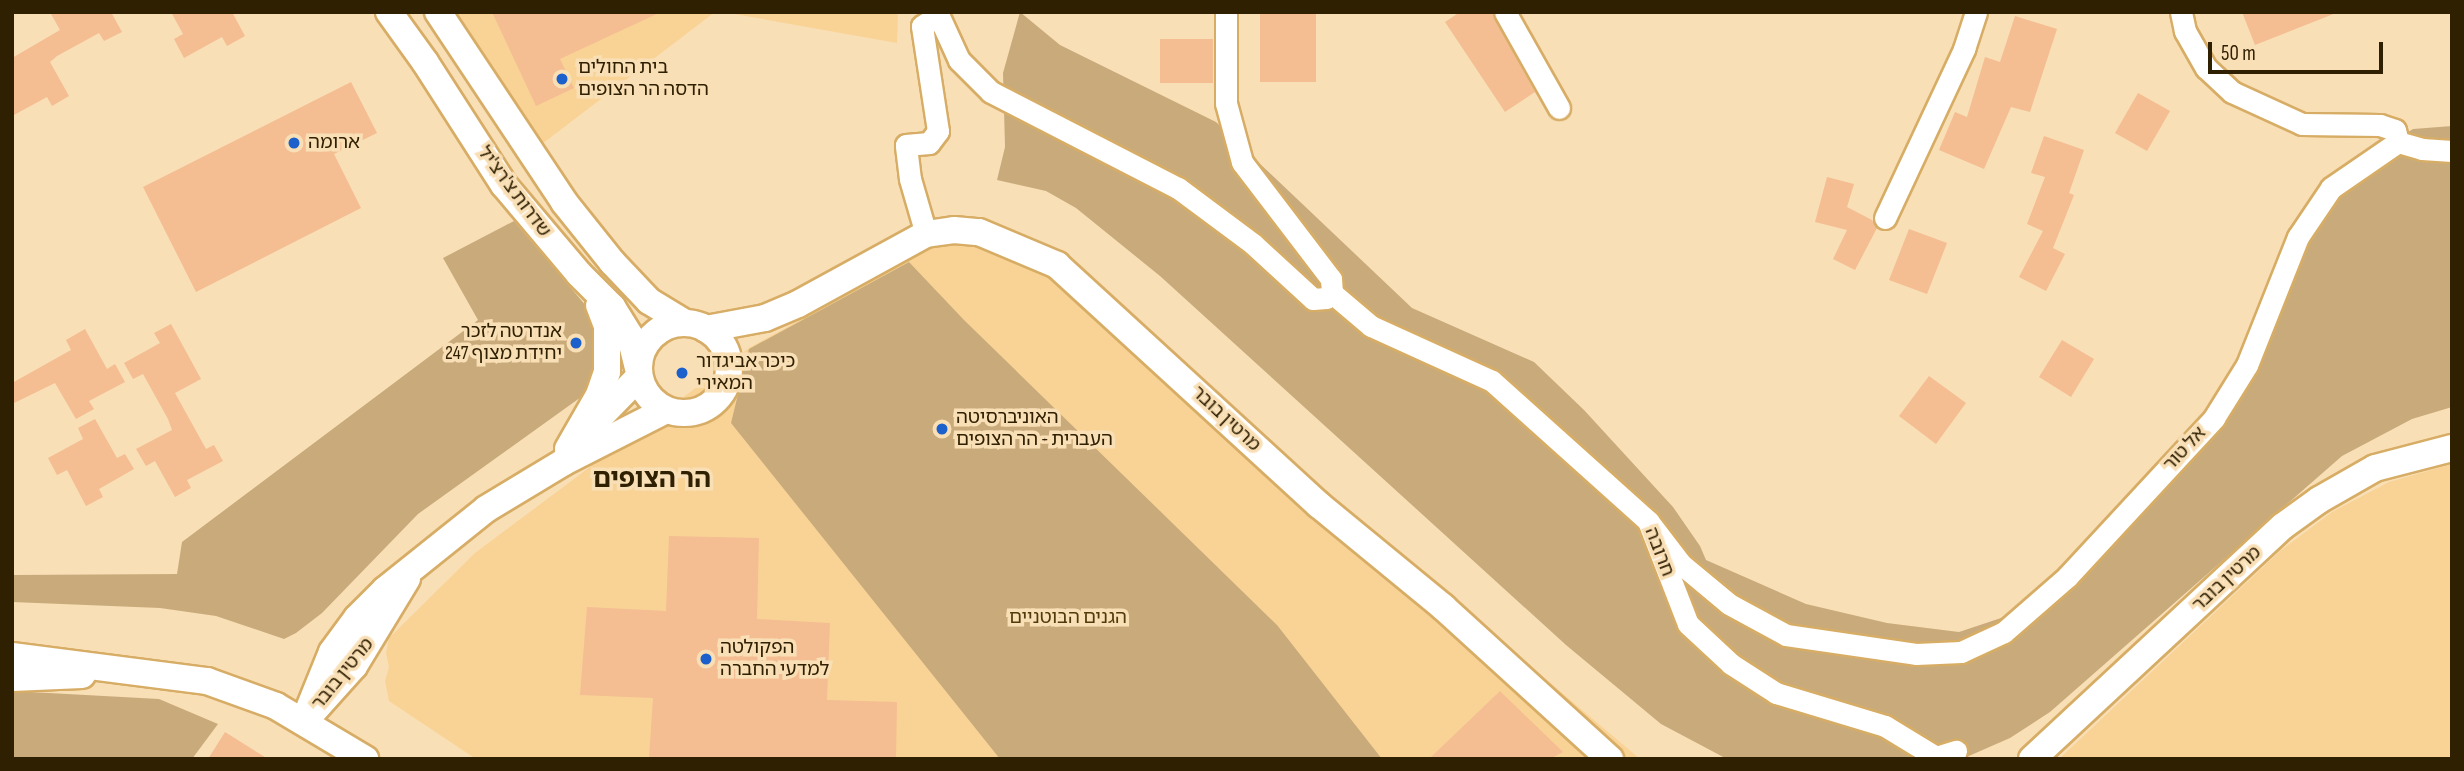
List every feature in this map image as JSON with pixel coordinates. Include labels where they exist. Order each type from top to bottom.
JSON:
[{"type":"street","name":"שדרות צ'רצ'יל","points":[[388,12],[425,62],[504,185],[579,274],[612,307],[630,336],[638,372]]},
{"type":"street","name":"שדרות צ'רצ'יל","points":[[438,12],[564,202],[612,262],[649,301],[696,326]]},
{"type":"street","points":[[926,234],[910,179],[906,145],[929,143],[938,131],[922,26],[938,14],[958,60],[991,92],[1178,188],[1252,244],[1313,299],[1326,298],[1332,293],[1331,279],[1242,162],[1226,103],[1226,12]]},
{"type":"street","points":[[1505,12],[1559,108]]},
{"type":"street","points":[[1885,218],[1964,49],[1976,12]]},
{"type":"street","points":[[2181,12],[2185,31],[2206,68],[2232,92],[2302,124],[2380,125],[2395,130],[2398,142],[2422,149],[2452,151]]},
{"type":"street","name":"אל טור","points":[[1648,521],[1681,564],[1729,604],[1786,635],[1916,654],[1961,652],[2004,632],[2067,577],[2214,418],[2246,365],[2298,237],[2331,188],[2398,142]]},
{"type":"street","name":"מרטין בובר","points":[[728,358],[748,338],[798,304],[926,234],[954,230],[979,232],[1057,265],[1319,505],[1443,607],[1610,759]]},
{"type":"street","points":[[568,449],[599,395],[609,357],[607,326],[595,298],[579,274]]},
{"type":"street","name":"חרובה","points":[[1332,293],[1371,326],[1492,380],[1648,521],[1688,624],[1731,664],[1776,693],[1885,726],[1936,757],[1956,751]]},
{"type":"street","name":"מרטין בובר","points":[[696,326],[746,324],[798,304]]},
{"type":"street","points":[[670,324],[696,326],[723,345],[728,358],[726,385],[709,406],[695,412],[666,410],[644,391],[638,372],[640,354],[652,336],[670,324]]},
{"type":"street","name":"מרטין בובר","points":[[304,721],[319,679],[339,642],[373,601],[455,531],[519,488],[568,449],[638,372]]},
{"type":"street","name":"מרטין בובר","points":[[519,488],[666,410]]},
{"type":"street","name":"מרטין בובר","points":[[2032,759],[2283,526],[2319,500],[2375,468],[2452,448]]},
{"type":"street","points":[[12,656],[207,681],[259,699],[304,721],[365,759]]},
{"type":"street","points":[[12,678],[136,671]]},
{"type":"shaded area","name":"בית החולים הדסה הר הצופים","points":[[456,12],[715,12],[538,147]]},
{"type":"shaded area","name":"בית החולים הדסה הר הצופים","points":[[723,12],[898,12],[897,43]]},
{"type":"shaded area","name":"האוניברסיטה העברית - הר הצופים","points":[[970,241],[1047,272],[1346,510],[1640,759],[476,759],[389,701],[385,681],[389,667],[386,653],[389,638],[475,553],[749,348],[929,249]]},
{"type":"shaded area","points":[[2452,464],[2452,759],[2059,759],[2280,551],[2332,512],[2389,482]]},
{"type":"green space","points":[[1020,12],[1060,45],[1216,122],[1412,308],[1534,362],[1584,410],[1673,507],[1700,546],[1706,560],[1806,604],[1887,623],[1959,632],[2007,616],[2075,562],[2255,366],[2324,208],[2368,157],[2413,129],[2452,126],[2452,407],[2412,419],[2342,456],[2050,712],[2010,738],[1962,759],[1727,759],[1661,724],[1566,645],[1160,276],[1076,208],[1046,191],[997,180],[1005,147],[1003,73]]},
{"type":"green space","points":[[514,221],[604,327],[595,387],[418,514],[322,613],[296,633],[284,639],[216,616],[160,608],[12,602],[12,575],[177,574],[182,542],[478,320],[443,258]]},
{"type":"green space","name":"הגנים הבוטניים","points":[[909,262],[964,320],[1277,625],[1382,759],[1000,759],[731,423],[749,349]]},
{"type":"green space","points":[[12,691],[159,699],[218,724],[192,759],[12,759]]},
{"type":"building","points":[[50,12],[111,12],[122,32],[104,41],[99,33],[57,56],[50,62],[69,96],[52,106],[47,97],[12,116],[12,58],[60,30]]},
{"type":"building","points":[[171,12],[232,12],[245,36],[227,46],[222,37],[184,58],[174,39],[183,34]]},
{"type":"building","points":[[492,12],[661,12],[560,59],[574,88],[536,106]]},
{"type":"building","points":[[1260,12],[1316,12],[1316,82],[1260,82]]},
{"type":"building","points":[[1460,12],[1491,12],[1535,92],[1505,112],[1445,22]]},
{"type":"building","points":[[2242,12],[2335,12],[2336,13],[2255,45]]},
{"type":"building","points":[[2015,16],[2057,29],[2030,112],[2011,107],[1984,169],[1939,150],[1955,112],[1967,117],[1985,57],[2000,62]]},
{"type":"building","points":[[1160,39],[1213,39],[1213,83],[1160,83]]},
{"type":"building","points":[[351,82],[377,133],[334,154],[361,208],[196,292],[143,187]]},
{"type":"building","points":[[2138,93],[2170,111],[2147,151],[2115,133]]},
{"type":"building","points":[[2044,136],[2084,150],[2069,193],[2074,195],[2053,248],[2065,254],[2046,291],[2019,277],[2043,231],[2027,224],[2045,177],[2031,173]]},
{"type":"building","points":[[1827,177],[1854,184],[1847,207],[1872,220],[1877,228],[1855,270],[1833,259],[1847,230],[1815,222]]},
{"type":"building","points":[[1909,229],[1947,243],[1927,294],[1889,280]]},
{"type":"building","points":[[171,324],[201,379],[175,393],[206,449],[214,445],[223,461],[187,480],[191,488],[175,497],[155,461],[146,466],[136,449],[172,430],[168,419],[143,374],[133,379],[124,363],[160,343],[154,333]]},
{"type":"building","points":[[85,329],[107,369],[115,364],[125,382],[89,401],[94,409],[76,419],[55,383],[12,404],[12,383],[71,350],[66,340]]},
{"type":"building","points":[[2062,340],[2094,359],[2071,397],[2039,377]]},
{"type":"building","points":[[1929,376],[1966,403],[1936,444],[1899,416]]},
{"type":"building","points":[[95,419],[117,458],[125,454],[134,469],[99,489],[103,497],[86,506],[67,470],[57,475],[48,458],[83,439],[78,428]]},
{"type":"building","name":"הפקולטה למדעי החברה","points":[[669,536],[759,538],[757,619],[830,623],[827,700],[897,702],[896,759],[649,759],[653,698],[580,695],[587,607],[666,611]]},
{"type":"building","points":[[1500,691],[1563,752],[1550,759],[1429,759]]},
{"type":"building","points":[[225,732],[268,759],[208,759]]},
{"type":"place","name":"בית החולים הדסה הר הצופים","points":[[562,79]]},
{"type":"place","name":"ארומה","points":[[294,143]]},
{"type":"place","name":"אנדרטה לזכר יחידת מצוף 247","points":[[576,343]]},
{"type":"place","name":"כיכר אביגדור המאירי","points":[[682,373]]},
{"type":"place","name":"האוניברסיטה העברית - הר הצופים","points":[[942,429]]},
{"type":"place","name":"הפקולטה למדעי החברה","points":[[706,659]]},
{"type":"district","name":"הר הצופים","points":[[652,480]]}]
